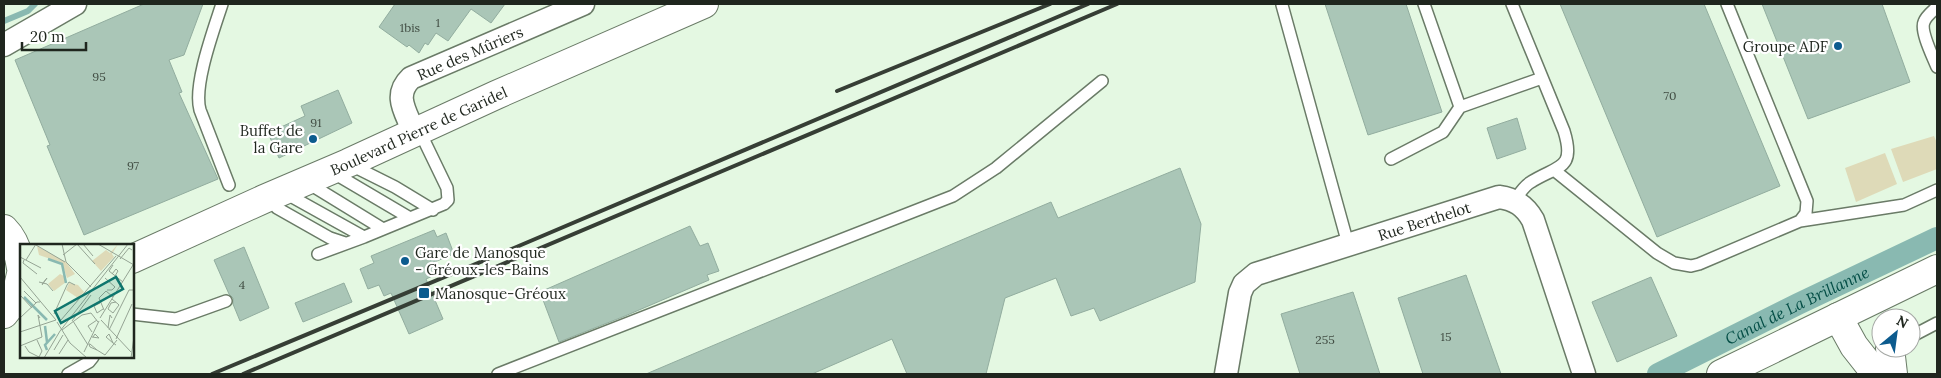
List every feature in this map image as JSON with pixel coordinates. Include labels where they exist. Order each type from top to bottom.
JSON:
[{"type":"street","points":[[4,45],[75,4]]},
{"type":"street","name":"Rue des Mûriers","points":[[417,131],[402,102],[402,89],[411,78],[583,4]]},
{"type":"street","name":"Boulevard Pierre de Garidel","points":[[134,258],[704,4]]},
{"type":"street","name":"Rue Berthelot","points":[[1226,374],[1238,298],[1248,280],[1261,271],[1489,199],[1499,197],[1515,200]]},
{"type":"street","points":[[1515,200],[1523,206],[1533,220],[1584,374]]},
{"type":"street","points":[[1722,374],[1838,317],[1884,307],[1937,269]]},
{"type":"street","points":[[1838,317],[1854,346],[1876,374]]},
{"type":"street","points":[[1891,358],[1893,374]]},
{"type":"lane","points":[[222,4],[211,41],[198,99],[200,110],[229,185]]},
{"type":"lane","points":[[1424,4],[1460,107]]},
{"type":"lane","points":[[1512,4],[1564,131],[1570,151],[1566,160],[1554,170],[1530,182],[1515,200]]},
{"type":"lane","points":[[1727,4],[1807,201],[1806,213],[1800,221]]},
{"type":"lane","points":[[1282,5],[1348,244]]},
{"type":"lane","points":[[1937,7],[1927,16],[1923,23],[1923,32],[1937,67]]},
{"type":"lane","points":[[1391,159],[1444,132],[1460,107],[1542,78]]},
{"type":"lane","points":[[498,374],[953,196],[996,168],[1102,81]]},
{"type":"lane","points":[[318,254],[433,210],[448,200],[447,188],[417,131]]},
{"type":"lane","points":[[1554,170],[1657,253],[1674,263],[1691,266],[1705,262],[1800,221],[1898,206],[1915,201],[1937,190]]},
{"type":"lane","points":[[344,243],[330,238],[277,208],[307,180],[395,187],[433,210]]},
{"type":"lane","points":[[307,180],[410,218]]},
{"type":"lane","points":[[307,180],[383,229]]},
{"type":"lane","points":[[307,180],[364,237]]},
{"type":"lane","points":[[134,314],[176,319],[226,301]]},
{"type":"lane","points":[[1921,331],[1937,323]]},
{"type":"lane","points":[[68,374],[89,362],[92,358]]},
{"type":"shaded area","points":[[1934,136],[1937,143],[1937,169],[1903,182],[1891,149]]},
{"type":"shaded area","points":[[1885,153],[1897,184],[1856,202],[1845,168]]},
{"type":"building","points":[[144,4],[203,4],[184,55],[169,60],[182,92],[179,93],[218,179],[84,235],[47,146],[50,145],[15,60]]},
{"type":"building","points":[[395,4],[505,4],[491,23],[471,9],[448,41],[436,33],[428,45],[425,43],[419,53],[409,45],[407,47],[379,27]]},
{"type":"building","points":[[1325,4],[1406,4],[1442,112],[1368,135]]},
{"type":"building","points":[[1560,4],[1704,4],[1780,186],[1657,237]]},
{"type":"building","name":"Groupe ADF","points":[[1762,4],[1882,4],[1910,82],[1808,119]]},
{"type":"building","points":[[338,90],[352,123],[279,158],[268,133],[305,116],[301,106]]},
{"type":"building","points":[[1517,118],[1526,149],[1497,159],[1487,128]]},
{"type":"building","points":[[1180,168],[1201,224],[1195,282],[1100,321],[1094,308],[1071,316],[1056,278],[1005,298],[986,374],[907,374],[892,339],[812,374],[646,374],[1051,202],[1058,218]]},
{"type":"building","points":[[690,226],[700,246],[708,243],[719,271],[707,275],[709,280],[559,342],[540,292]]},
{"type":"building","points":[[434,230],[437,237],[446,233],[454,254],[432,263],[437,274],[426,279],[443,319],[409,334],[391,293],[384,296],[379,285],[368,289],[360,269],[374,263],[371,256]]},
{"type":"building","points":[[244,247],[269,308],[240,321],[233,304],[233,298],[229,294],[214,260]]},
{"type":"building","points":[[1466,275],[1501,374],[1423,374],[1398,298]]},
{"type":"building","points":[[1651,277],[1677,336],[1617,362],[1592,302]]},
{"type":"building","points":[[344,283],[352,302],[303,322],[295,303]]},
{"type":"building","points":[[1353,292],[1380,374],[1300,374],[1281,314]]},
{"type":"waterway","points":[[4,21],[28,11],[35,4]]},
{"type":"waterway","name":"Canal de La Brillanne","points":[[1658,374],[1798,304],[1937,238]]},
{"type":"railway","points":[[837,91],[1050,4]]},
{"type":"railway","points":[[212,374],[1088,4]]},
{"type":"railway","points":[[243,374],[1117,4]]},
{"type":"place","name":"Groupe ADF","points":[[1838,46]]},
{"type":"place","name":"Buffet de la Gare","points":[[313,139]]},
{"type":"place","name":"Gare de Manosque - Gréoux-les-Bains","points":[[405,261]]},
{"type":"place","name":"Manosque-Gréoux","points":[[424,293]]}]
